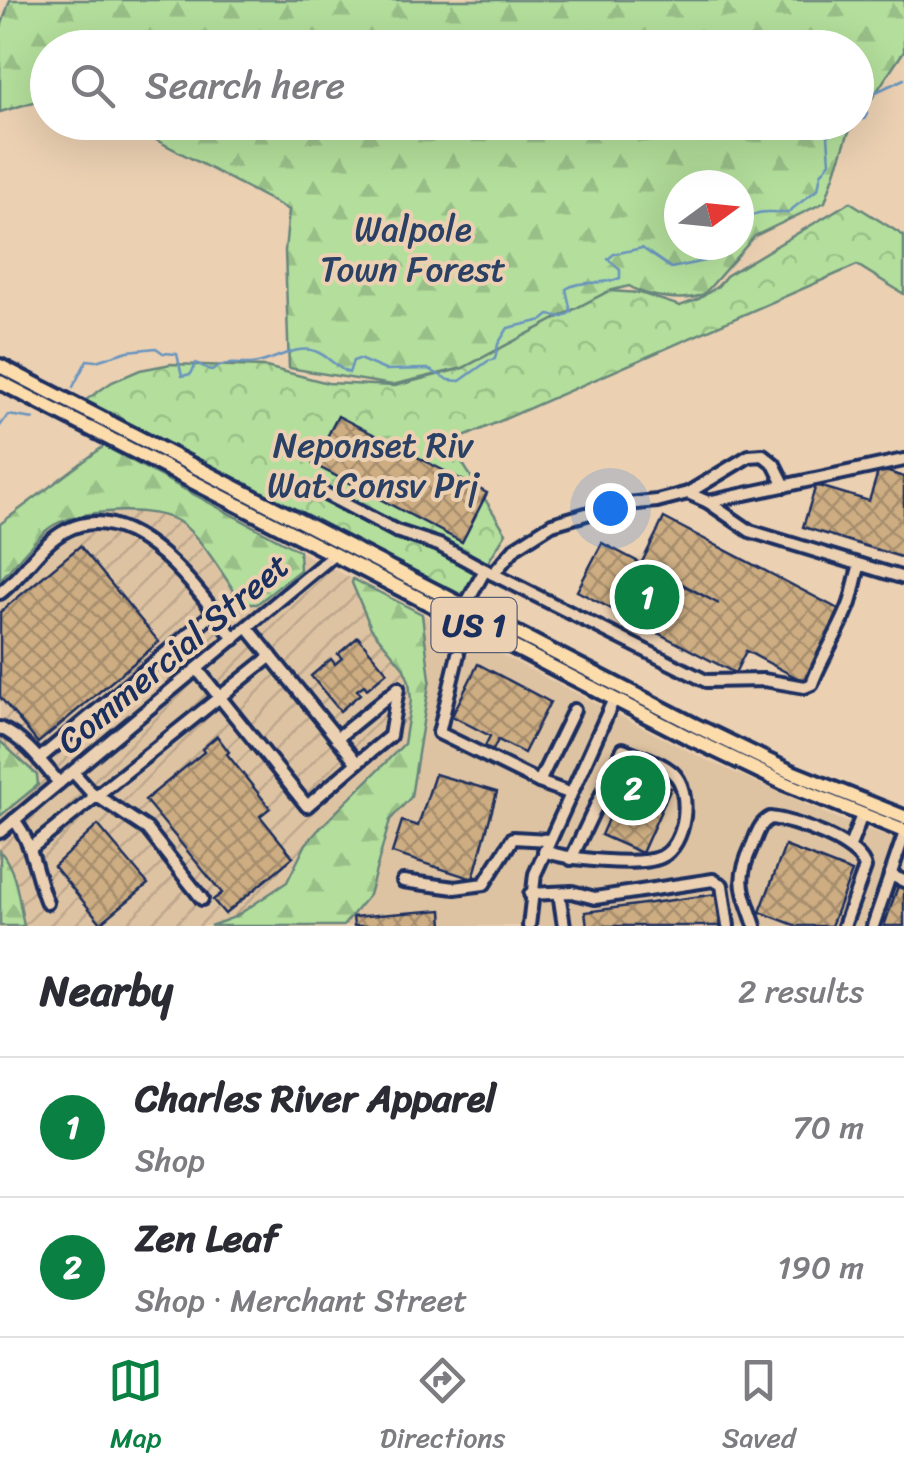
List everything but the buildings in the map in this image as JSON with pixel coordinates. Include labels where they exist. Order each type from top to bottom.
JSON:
[{"type":"main road","name":"US 1","points":[[0,366],[54,403],[614,699],[752,768],[904,833]]},
{"type":"main road","name":"US 1","points":[[0,382],[54,403],[465,606],[757,756],[904,817]]},
{"type":"street","points":[[465,606],[489,572],[552,524],[606,507],[688,493],[749,456],[763,455],[774,464],[785,486]]},
{"type":"street","points":[[708,502],[904,460]]},
{"type":"street","points":[[316,490],[396,531],[439,545],[706,680],[764,680],[805,688],[812,684],[822,654],[851,600],[860,565]]},
{"type":"street","points":[[688,493],[708,502],[740,527],[904,578]]},
{"type":"street","points":[[0,594],[52,540],[82,524],[99,523],[149,543],[184,575],[234,638]]},
{"type":"street","name":"Commercial Street","points":[[0,832],[335,554]]},
{"type":"street","points":[[40,759],[215,612]]},
{"type":"street","points":[[248,628],[357,763]]},
{"type":"street","points":[[458,654],[439,734],[569,793]]},
{"type":"street","points":[[30,848],[271,656]]},
{"type":"street","points":[[197,669],[307,806],[390,736],[398,688],[337,738]]},
{"type":"street","points":[[529,926],[530,894],[546,846],[614,699]]},
{"type":"street","points":[[539,782],[574,710]]},
{"type":"street","points":[[0,728],[40,759],[59,784]]},
{"type":"street","points":[[403,881],[455,888],[484,884],[513,838],[546,846],[572,859],[642,860],[664,856],[682,821],[684,798],[678,779],[668,769],[623,749],[572,859]]},
{"type":"street","points":[[73,772],[96,796],[146,829],[202,898]]},
{"type":"street","points":[[850,846],[862,815]]},
{"type":"street","points":[[755,926],[740,872],[762,822],[779,819],[850,846],[864,858],[866,868],[844,926]]},
{"type":"street","points":[[14,820],[26,834],[48,903]]},
{"type":"street","points":[[873,926],[904,833]]},
{"type":"street","points":[[890,875],[904,881]]},
{"type":"street","points":[[530,894],[559,892],[595,898],[713,880],[722,885],[728,926]]},
{"type":"street","points":[[559,892],[564,926]]},
{"type":"shaded area","points":[[140,512],[167,515],[183,525],[206,553],[302,560],[299,551],[353,579],[371,628],[404,667],[411,688],[404,744],[306,844],[287,882],[235,917],[210,926],[24,926],[16,886],[0,851],[0,816],[24,761],[0,741],[0,580],[47,530],[64,519]]},
{"type":"shaded area","points":[[422,614],[700,757],[839,819],[904,842],[904,926],[343,926],[369,895],[390,820],[411,797],[430,679]]},
{"type":"green space","points":[[10,0],[904,0],[904,51],[874,95],[874,30],[30,30],[30,103],[0,112],[0,30]]},
{"type":"green space","name":"Walpole Town Forest","points":[[156,140],[846,140],[825,202],[754,237],[754,170],[664,170],[664,260],[734,260],[704,294],[666,298],[629,286],[609,291],[463,368],[392,385],[289,368],[285,251],[289,210]]},
{"type":"green space","name":"Neponset Riv Wat Consv Prj","points":[[850,202],[904,236],[904,294],[857,265],[450,443],[506,533],[463,603],[83,402],[112,382],[140,370],[171,364],[266,367],[328,383],[395,386],[463,368],[609,291],[640,293],[680,306],[699,299],[754,259]]},
{"type":"green space","points":[[104,446],[299,551],[300,570],[257,604],[243,604],[207,551],[182,524],[154,514],[115,511],[76,517],[48,529],[0,580],[0,524]]},
{"type":"green space","points":[[353,579],[422,614],[430,679],[411,797],[390,820],[369,895],[343,926],[210,926],[235,917],[287,882],[306,844],[404,744],[411,700],[409,681],[403,667],[371,628]]},
{"type":"green space","points":[[0,741],[37,775],[38,785],[0,816]]},
{"type":"green space","points":[[0,851],[14,877],[24,926],[0,926]]},
{"type":"waterway","points":[[874,93],[904,79]]},
{"type":"waterway","points":[[754,215],[787,213],[818,189],[821,174],[830,162],[828,140]]},
{"type":"waterway","points":[[73,387],[87,360],[156,348],[177,354],[182,376],[191,374],[196,363],[212,371],[226,364],[259,363],[307,350],[320,353],[349,373],[353,361],[359,359],[385,370],[428,369],[460,381],[495,359],[498,344],[508,328],[571,312],[566,289],[620,278],[620,270],[608,259],[614,254],[642,248],[671,268],[709,260]]},
{"type":"waterway","points":[[0,426],[8,415],[34,419]]},
{"type":"place","name":"Charles River Apparel","points":[[647,597]]},
{"type":"place","name":"Zen Leaf","points":[[633,788]]}]
